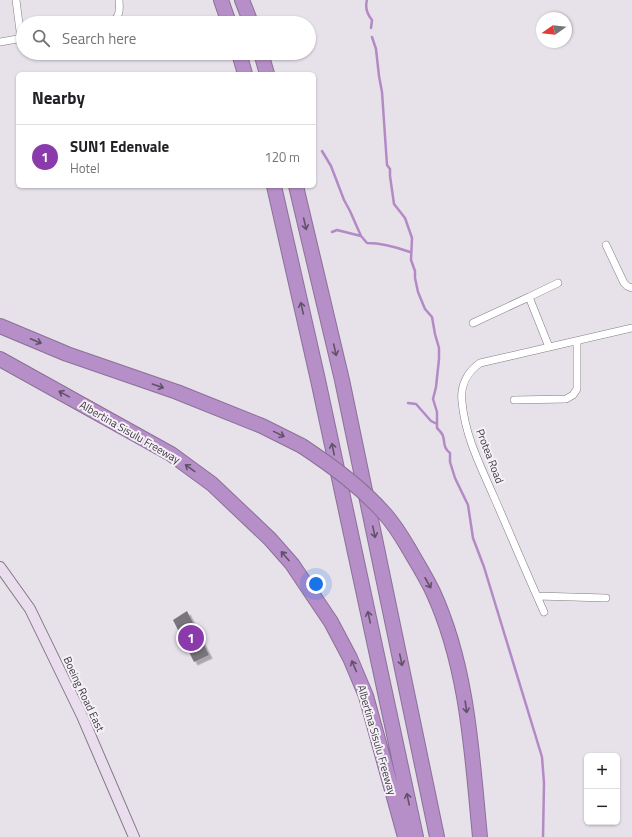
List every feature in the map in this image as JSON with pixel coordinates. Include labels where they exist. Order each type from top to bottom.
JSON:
[{"type":"highway","points":[[221,0],[227,16]]},
{"type":"highway","points":[[242,0],[248,16]]},
{"type":"highway","points":[[241,60],[244,72]]},
{"type":"highway","points":[[263,60],[267,72]]},
{"type":"highway","points":[[274,188],[318,380],[416,837]]},
{"type":"highway","points":[[296,188],[342,380],[437,837]]},
{"type":"highway","points":[[0,326],[67,354],[177,392],[262,426],[302,446],[342,473],[363,491],[386,515],[409,549],[433,592],[450,637],[462,683],[473,757],[480,837]]},
{"type":"highway","name":"Albertina Sisulu Freeway","points":[[0,359],[171,454],[212,484],[270,538],[292,564],[331,622],[364,689],[405,837]]},
{"type":"main road","name":"Boeing Road East","points":[[0,567],[30,609],[82,716],[134,837]]},
{"type":"street","points":[[16,0],[19,16]]},
{"type":"street","points":[[117,16],[120,13],[119,0]]},
{"type":"street","points":[[0,42],[16,39]]},
{"type":"street","points":[[606,245],[624,283],[632,288]]},
{"type":"street","points":[[473,323],[558,283]]},
{"type":"street","points":[[529,297],[549,347]]},
{"type":"street","name":"Protea Road","points":[[544,612],[469,439],[462,402],[462,390],[473,367],[480,363],[632,328]]},
{"type":"street","points":[[514,400],[566,399],[574,395],[577,389],[577,341]]},
{"type":"street","points":[[537,596],[606,598]]},
{"type":"building","points":[[187,611],[209,655],[194,662],[173,620]]},
{"type":"waterway","points":[[367,0],[367,10],[372,20],[371,28]]},
{"type":"waterway","points":[[372,37],[376,49],[382,92],[387,165],[390,169],[394,204],[405,218],[412,238],[411,260],[415,271],[418,292],[425,309],[432,317],[439,348],[436,387],[433,399],[437,412],[437,428],[443,435],[445,447],[450,453],[450,462],[455,478],[468,505],[473,538],[484,567],[542,757],[544,783],[543,837]]},
{"type":"waterway","points":[[322,151],[331,166],[344,200],[361,236],[367,243],[399,248],[410,252]]},
{"type":"waterway","points":[[332,232],[337,230],[361,236]]},
{"type":"waterway","points":[[408,403],[416,404],[431,421],[437,424]]},
{"type":"place","name":"SUN1 Edenvale","points":[[191,638]]}]
